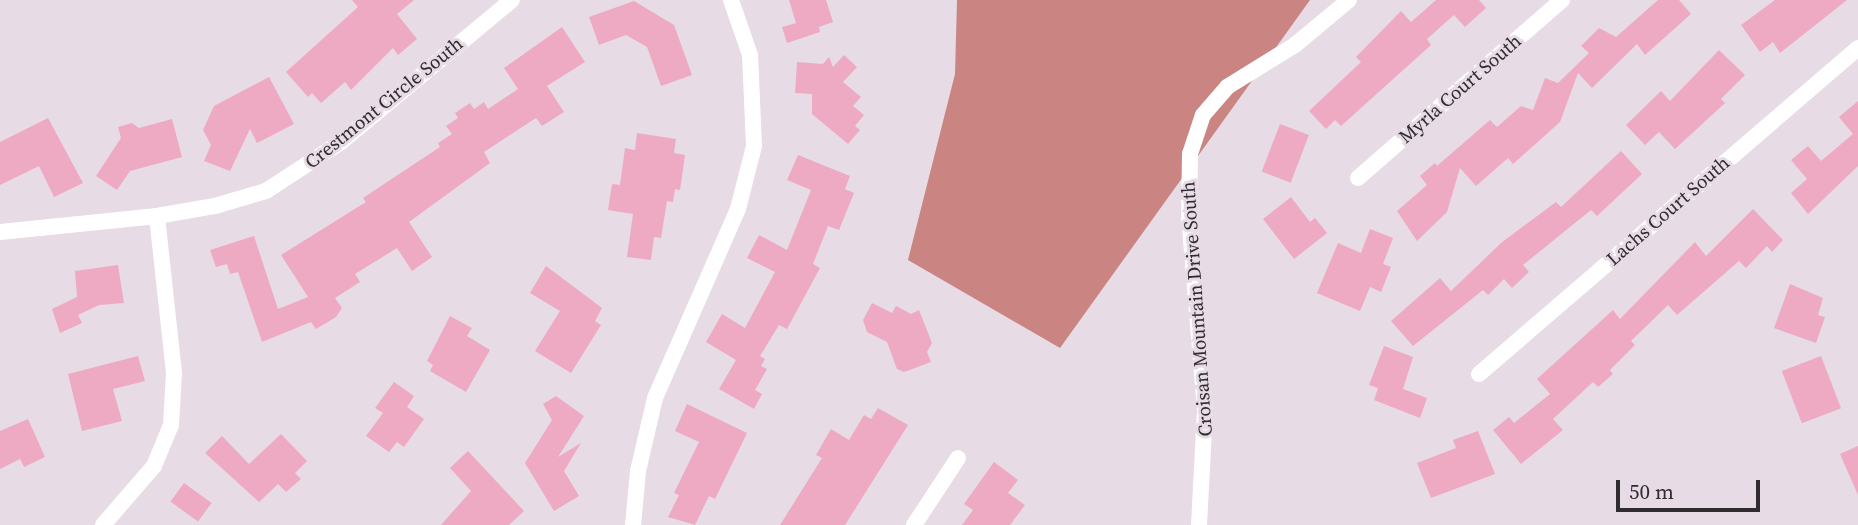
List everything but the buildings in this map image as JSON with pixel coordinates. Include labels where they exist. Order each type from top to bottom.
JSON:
[{"type":"street","name":"Crestmont Circle South","points":[[0,232],[156,216],[215,206],[281,184],[341,142],[512,0]]},
{"type":"street","points":[[633,525],[638,471],[655,398],[738,209],[754,146],[750,55],[731,0]]},
{"type":"street","name":"Croisan Mountain Drive South","points":[[1199,525],[1205,410],[1189,216],[1189,154],[1203,115],[1227,87],[1295,45],[1349,0]]},
{"type":"street","name":"Myrla Court South","points":[[1358,178],[1562,0]]},
{"type":"street","name":"Lachs Court South","points":[[1479,374],[1858,48]]},
{"type":"street","points":[[103,525],[154,466],[171,425],[174,373],[156,216]]},
{"type":"street","points":[[914,525],[958,458]]},
{"type":"shaded area","points":[[957,0],[1310,0],[1060,348],[908,260],[955,74]]}]
